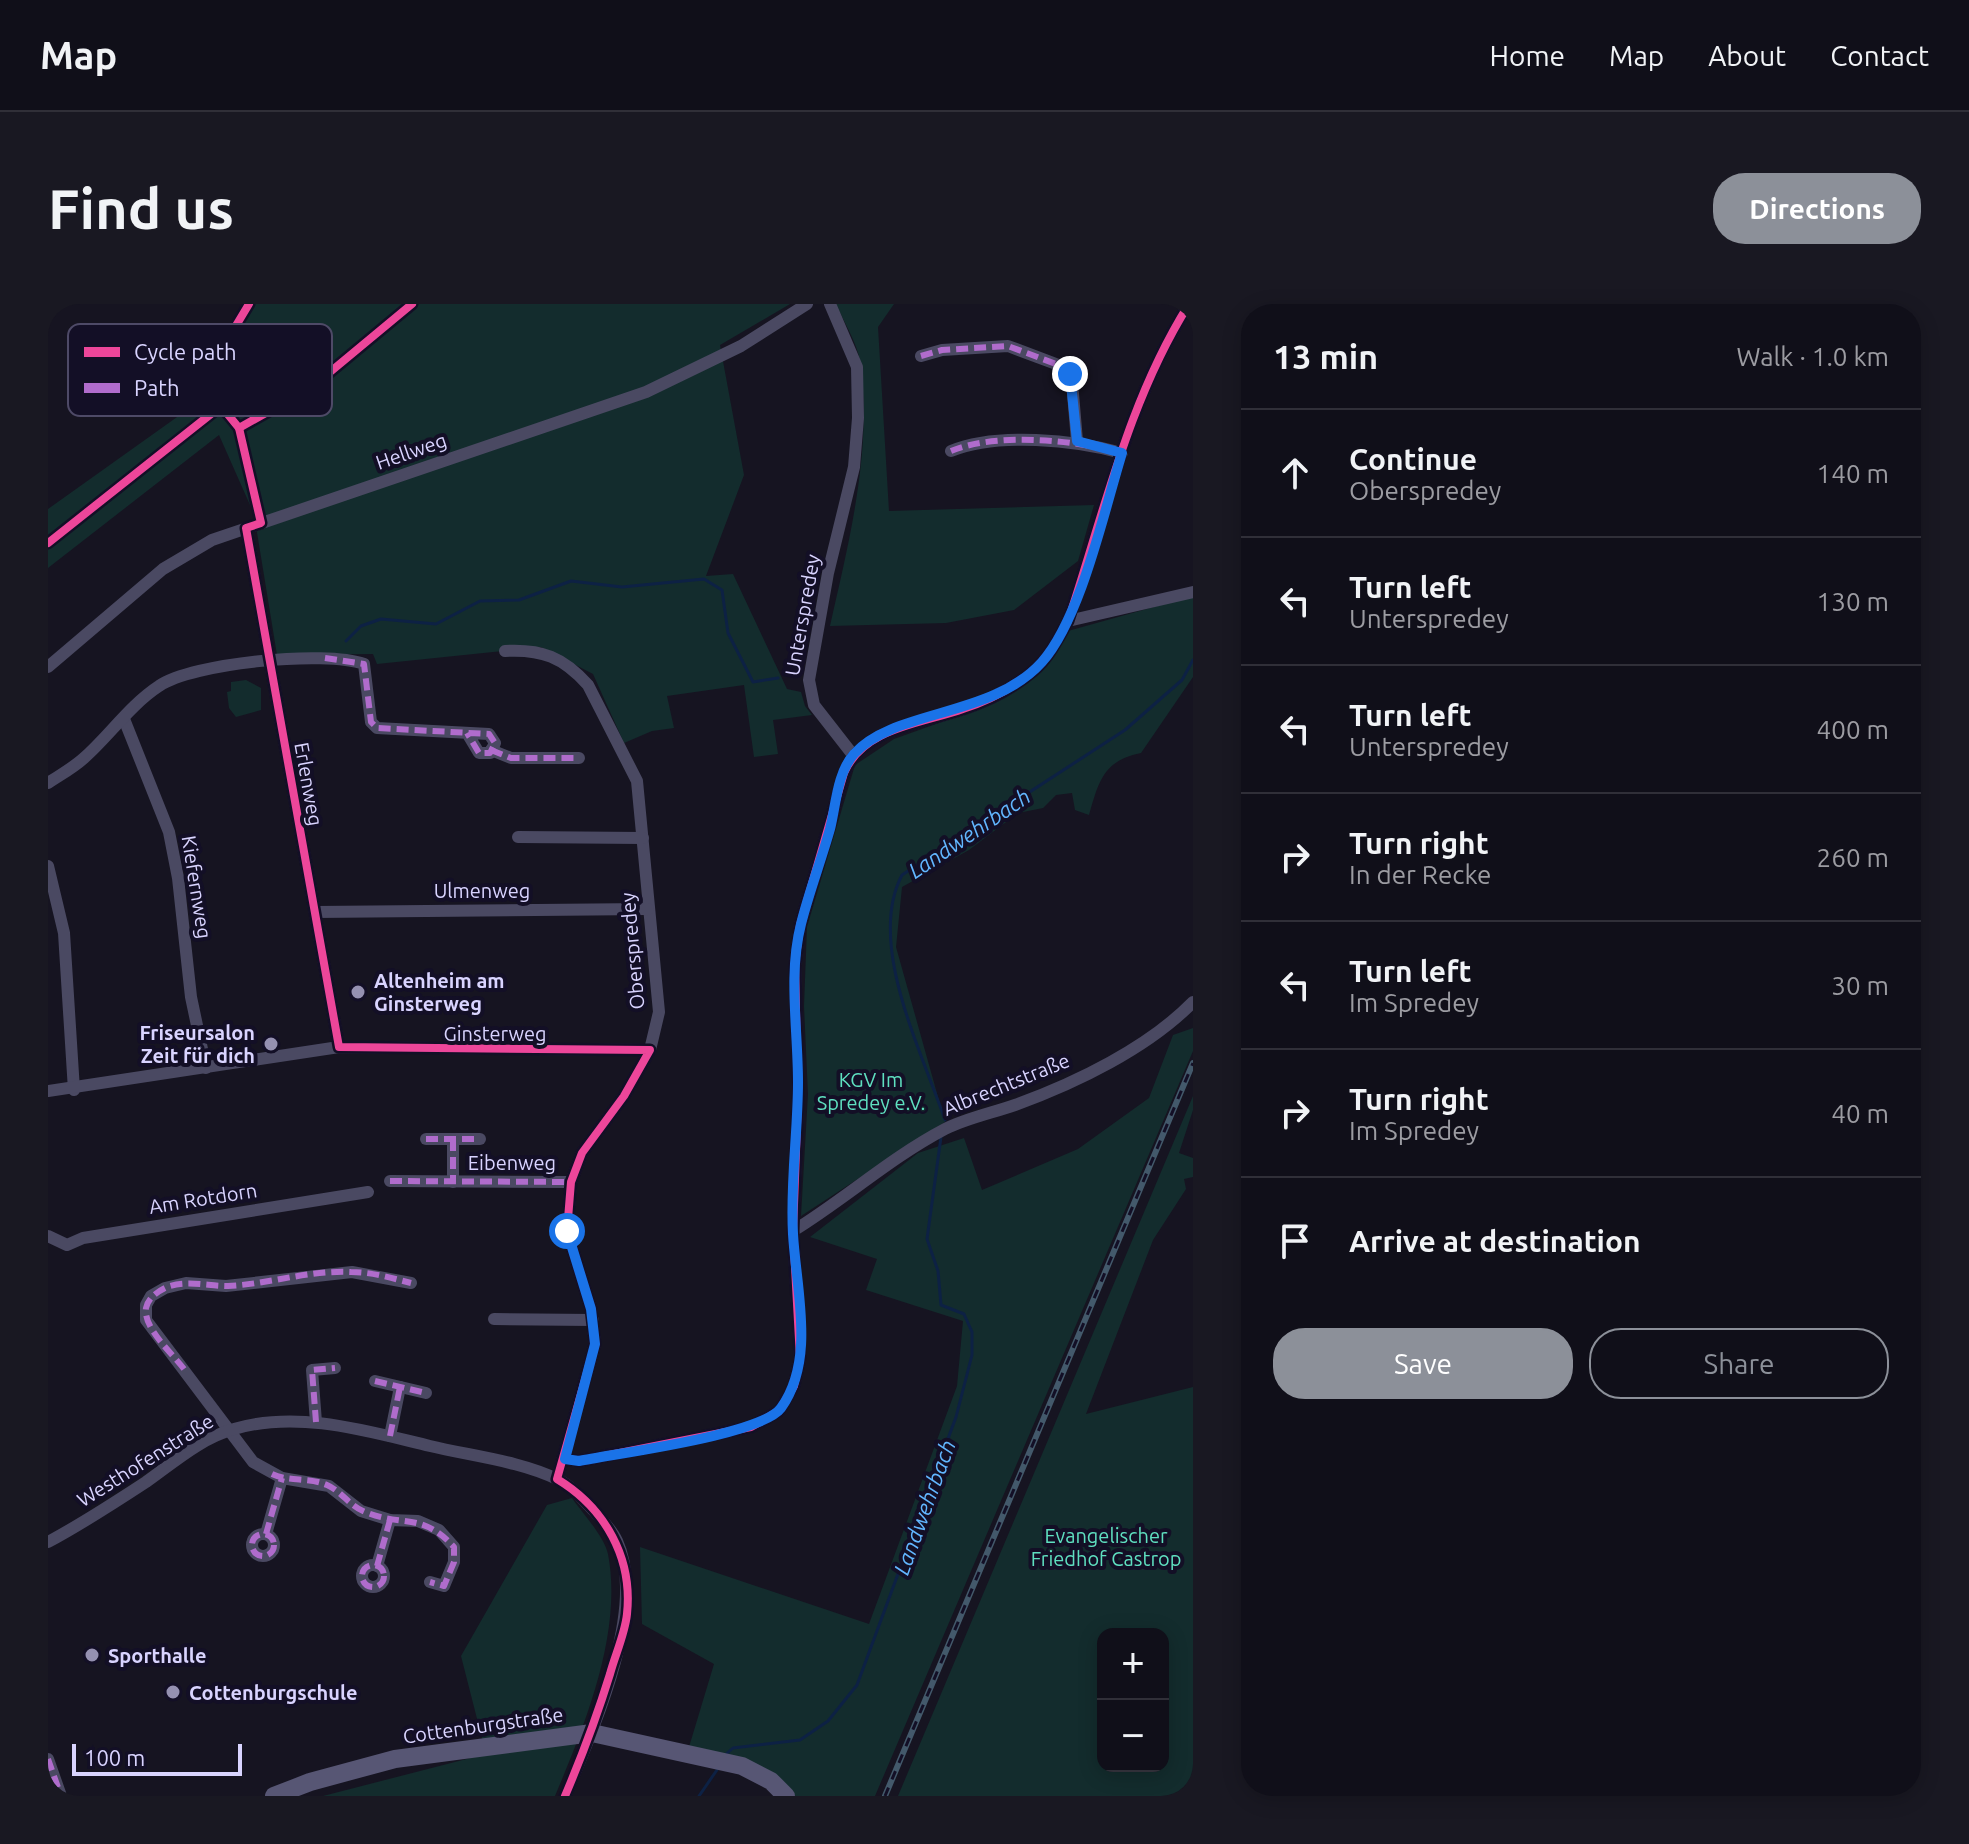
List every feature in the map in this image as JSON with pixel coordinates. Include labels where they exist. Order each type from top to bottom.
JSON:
[{"type":"street","name":"Hellweg","points":[[48,667],[163,569],[212,540],[646,392],[741,346],[807,304]]},
{"type":"street","name":"Unterspredey","points":[[830,304],[857,367],[858,418],[854,467],[828,573],[809,680],[814,705],[853,755]]},
{"type":"street","points":[[565,1459],[579,1461],[751,1427],[779,1411],[794,1386],[800,1358],[793,1231],[798,1087],[796,956],[800,925],[837,794],[853,755],[891,731],[968,708],[1015,684],[1042,662],[1068,621],[1147,378],[1189,304]]},
{"type":"street","points":[[921,356],[942,350],[1008,346],[1064,367],[1072,382],[1077,441]]},
{"type":"street","points":[[951,451],[971,443],[1077,441],[1122,453]]},
{"type":"street","name":"Erlenweg","points":[[246,528],[339,1047]]},
{"type":"street","points":[[1068,621],[1193,592]]},
{"type":"street","name":"Oberspredey","points":[[505,651],[544,652],[563,660],[588,685],[637,781],[659,1012],[650,1050],[624,1096],[582,1153],[571,1182],[567,1231],[593,1320],[594,1353],[557,1479]]},
{"type":"street","points":[[48,783],[81,761],[160,685],[178,677],[269,661],[340,658],[364,664],[371,722],[377,728],[489,734],[495,743],[491,750],[511,758],[579,758]]},
{"type":"street","name":"Kiefernweg","points":[[124,719],[169,832],[178,878],[191,997],[206,1068]]},
{"type":"street","points":[[518,837],[643,838]]},
{"type":"street","points":[[48,866],[64,933],[74,1090]]},
{"type":"street","name":"Ulmenweg","points":[[315,912],[648,909]]},
{"type":"street","name":"Albrechtstraße","points":[[793,1231],[896,1156],[949,1127],[1018,1104],[1093,1070],[1170,1025],[1193,1002]]},
{"type":"street","name":"Ginsterweg","points":[[48,1091],[74,1090],[339,1047],[650,1050]]},
{"type":"street","name":"Eibenweg","points":[[426,1139],[480,1139]]},
{"type":"street","name":"Eibenweg","points":[[453,1139],[453,1182]]},
{"type":"street","name":"Eibenweg","points":[[390,1181],[571,1182]]},
{"type":"street","name":"Am Rotdorn","points":[[48,1236],[67,1245],[83,1238],[368,1192]]},
{"type":"street","points":[[411,1283],[382,1275],[323,1272],[226,1286],[186,1283],[165,1288],[151,1296],[146,1305],[146,1320],[253,1462],[282,1478],[329,1486],[361,1511],[390,1520],[418,1521],[439,1530],[454,1547],[454,1562],[444,1586],[430,1582]]},
{"type":"street","points":[[494,1319],[593,1320]]},
{"type":"street","points":[[316,1422],[312,1370],[335,1368]]},
{"type":"street","points":[[375,1381],[426,1393]]},
{"type":"street","points":[[390,1436],[400,1387]]},
{"type":"street","name":"Westhofenstraße","points":[[48,1542],[101,1511],[203,1442],[264,1421],[316,1422],[390,1436],[557,1479],[584,1500],[612,1532],[625,1575],[627,1615],[592,1733],[565,1796]]},
{"type":"street","points":[[266,1534],[282,1478]]},
{"type":"street","points":[[377,1566],[390,1520]]},
{"type":"street","name":"Cottenburgstraße","points":[[274,1796],[310,1782],[395,1759],[592,1733],[720,1761],[758,1773],[786,1796]]},
{"type":"street","points":[[48,1759],[61,1796]]},
{"type":"green space","points":[[254,304],[790,304],[720,345],[744,475],[706,576],[733,574],[787,689],[801,692],[805,706],[812,715],[773,720],[778,754],[754,757],[744,685],[667,696],[674,728],[652,731],[624,743],[593,674],[541,647],[377,664],[373,654],[277,655],[254,514],[219,435],[48,568],[48,509],[178,416],[332,416],[332,324],[243,324]]},
{"type":"green space","points":[[836,304],[894,304],[878,327],[889,511],[1094,505],[1078,561],[1014,610],[946,623],[830,626],[857,495],[863,428],[860,361]]},
{"type":"green space","name":"KGV Im Spredey e.V.","points":[[1193,596],[1193,677],[1141,753],[1118,761],[1104,774],[1089,815],[1075,810],[1072,793],[1056,795],[1043,808],[1018,813],[969,850],[902,887],[896,947],[945,1122],[801,1216],[808,1094],[804,1006],[807,927],[855,765],[894,739],[992,704],[1068,631]]},
{"type":"green space","points":[[246,680],[261,688],[261,710],[236,717],[229,708],[227,692],[231,691],[231,682]]},
{"type":"green space","points":[[1193,1028],[1193,1051],[875,1796],[795,1796],[779,1780],[689,1747],[714,1664],[642,1624],[640,1547],[869,1624],[957,1386],[963,1321],[866,1290],[877,1259],[810,1237],[918,1153],[964,1138],[982,1190],[1078,1149],[1149,1098],[1173,1035]]},
{"type":"green space","name":"Evangelischer Friedhof Castrop","points":[[1193,1096],[1193,1110],[1179,1153],[1193,1158],[1193,1177],[1184,1179],[1186,1189],[1153,1240],[1086,1414],[1193,1387],[1193,1796],[898,1796]]},
{"type":"green space","points":[[572,1498],[606,1547],[611,1584],[610,1615],[606,1646],[589,1709],[555,1796],[323,1796],[486,1754],[461,1656],[547,1505]]},
{"type":"waterway","points":[[346,641],[361,626],[381,619],[436,624],[480,601],[519,600],[571,581],[622,587],[704,579],[722,590],[728,633],[753,682],[778,678]]},
{"type":"waterway","name":"Landwehrbach","points":[[945,1120],[901,998],[894,964],[890,932],[893,902],[902,875],[1125,730],[1182,680],[1193,660]]},
{"type":"waterway","name":"Landwehrbach","points":[[724,1756],[733,1748],[800,1740],[828,1721],[857,1685],[956,1417],[972,1355],[972,1332],[964,1314],[941,1305],[938,1271],[927,1239],[941,1137]]},
{"type":"waterway","name":"Landwehrbach","points":[[699,1796],[719,1767]]},
{"type":"railway","points":[[885,1796],[1193,1063]]},
{"type":"marked path","points":[[921,356],[942,350],[1008,346],[1064,367],[1072,382],[1077,441]]},
{"type":"marked path","points":[[951,451],[991,441],[1036,440],[1122,453]]},
{"type":"marked path","points":[[325,658],[364,664],[371,722],[377,728],[489,734],[495,743],[490,753],[479,753],[467,733]]},
{"type":"marked path","points":[[491,750],[511,758],[579,758]]},
{"type":"marked path","points":[[426,1139],[480,1139]]},
{"type":"marked path","points":[[453,1139],[453,1182]]},
{"type":"marked path","points":[[390,1181],[571,1182]]},
{"type":"marked path","points":[[184,1369],[159,1340],[146,1316],[149,1301],[167,1287],[243,1285],[335,1272],[366,1273],[411,1283]]},
{"type":"marked path","points":[[316,1422],[312,1370],[335,1368]]},
{"type":"marked path","points":[[375,1381],[426,1393]]},
{"type":"marked path","points":[[390,1436],[400,1387]]},
{"type":"marked path","points":[[272,1474],[327,1485],[363,1511],[421,1524],[442,1536],[454,1547],[454,1562],[444,1586],[430,1582]]},
{"type":"marked path","points":[[266,1534],[282,1478]]},
{"type":"marked path","points":[[377,1566],[390,1520]]},
{"type":"marked path","points":[[263,1534],[271,1537],[274,1545],[271,1553],[263,1556],[255,1553],[252,1545],[255,1537],[263,1534]]},
{"type":"marked path","points":[[373,1565],[381,1568],[384,1576],[381,1584],[373,1587],[365,1584],[362,1576],[365,1568],[373,1565]]},
{"type":"marked path","points":[[48,1759],[61,1796]]},
{"type":"cycle path","points":[[237,324],[249,304]]},
{"type":"cycle path","points":[[332,370],[412,304]]},
{"type":"cycle path","points":[[565,1459],[579,1461],[751,1427],[779,1411],[794,1386],[800,1358],[793,1231],[798,1098],[795,965],[800,925],[844,773],[853,758],[879,736],[991,698],[1026,677],[1048,654],[1068,621],[1133,418],[1149,379],[1189,304]]},
{"type":"cycle path","points":[[48,543],[208,416]]},
{"type":"cycle path","points":[[229,416],[239,428],[261,523],[246,528],[339,1047],[650,1050],[624,1096],[582,1153],[571,1182],[567,1231],[591,1309],[595,1344],[557,1479],[589,1504],[612,1536],[620,1554],[628,1593],[622,1637],[595,1721],[565,1796]]},
{"type":"cycle path","points":[[239,428],[260,416]]},
{"type":"place","name":"Altenheim am Ginsterweg","points":[[358,992]]},
{"type":"place","name":"Friseursalon Zeit für dich","points":[[271,1044]]},
{"type":"place","name":"Sporthalle","points":[[92,1655]]},
{"type":"place","name":"Cottenburgschule","points":[[173,1692]]},
{"type":"route","points":[[567,1231],[591,1309],[595,1344],[565,1459],[579,1461],[751,1427],[779,1411],[794,1386],[800,1358],[793,1231],[798,1098],[794,978],[800,925],[830,828],[837,794],[853,755],[891,731],[968,708],[1015,684],[1042,662],[1068,621],[1122,453],[1077,441],[1070,374]]}]
